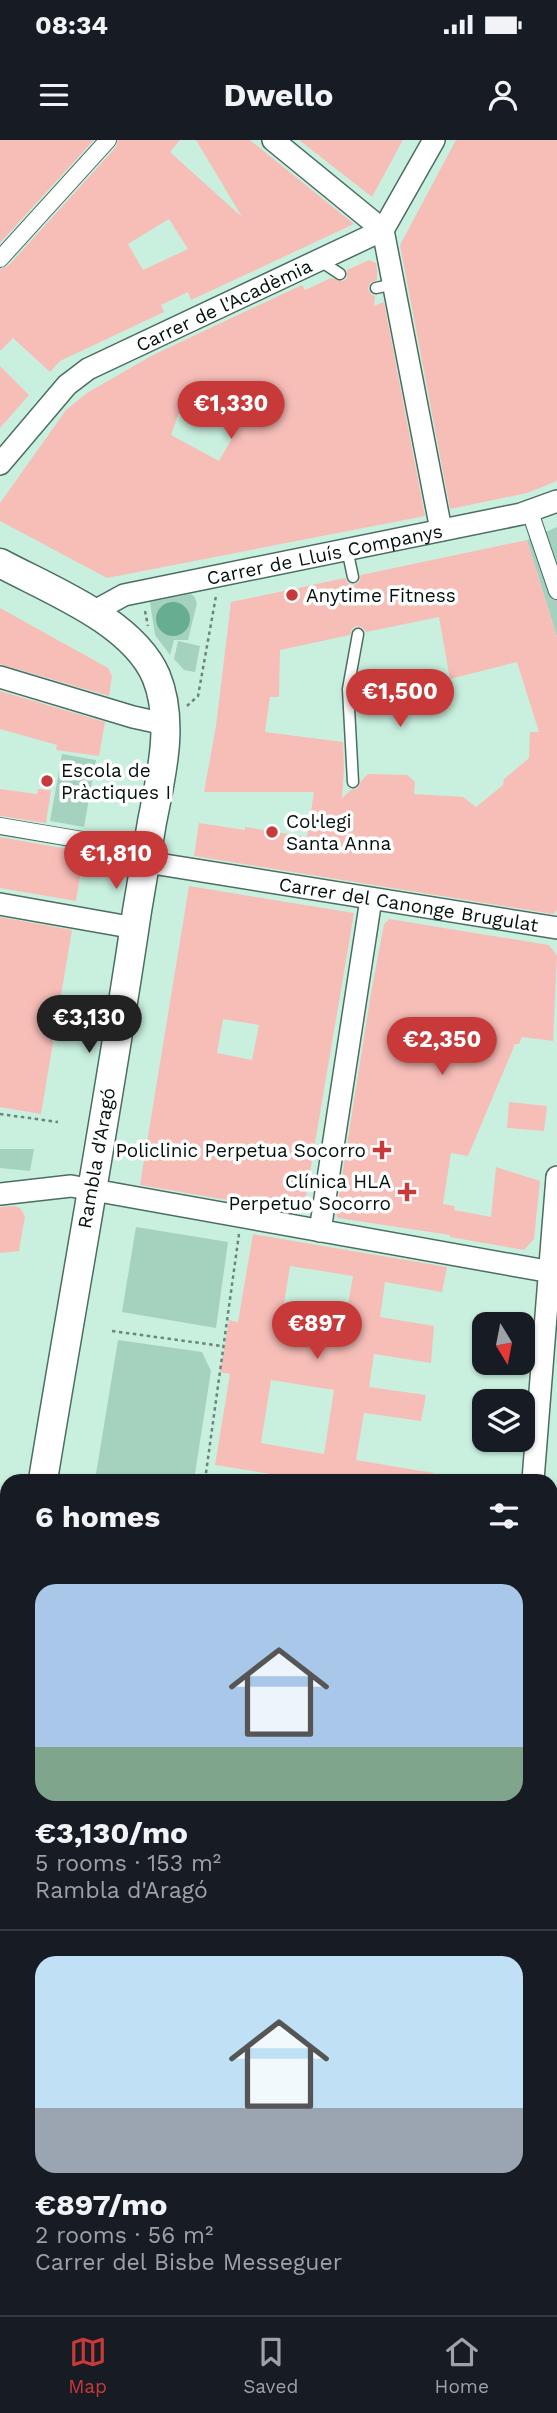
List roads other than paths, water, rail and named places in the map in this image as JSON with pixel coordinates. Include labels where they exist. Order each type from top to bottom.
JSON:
[{"type":"main road","name":"Rambla d'Aragó","points":[[0,564],[93,612],[131,642],[146,657],[161,692],[166,724],[146,862],[44,1474]]},
{"type":"street","points":[[0,259],[108,140]]},
{"type":"street","points":[[273,140],[383,230]]},
{"type":"street","points":[[434,140],[383,230],[385,286],[441,530]]},
{"type":"street","name":"Carrer de l'Acadèmia","points":[[0,464],[67,385],[88,369],[383,230]]},
{"type":"street","name":"Carrer de Lluís Companys","points":[[93,612],[124,595],[530,512],[557,501]]},
{"type":"street","points":[[530,512],[557,591]]},
{"type":"street","points":[[0,677],[133,718],[166,724]]},
{"type":"street","points":[[0,826],[124,847],[136,851],[146,862]]},
{"type":"street","name":"Carrer del Canonge Brugulat","points":[[146,862],[557,928]]},
{"type":"street","points":[[320,1231],[371,900]]},
{"type":"street","points":[[0,904],[135,928]]},
{"type":"street","points":[[534,1474],[553,1272],[557,1177]]},
{"type":"street","points":[[0,1194],[58,1187],[91,1189],[553,1272]]},
{"type":"lane","points":[[318,260],[340,274]]},
{"type":"lane","points":[[346,549],[353,577]]},
{"type":"lane","points":[[353,782],[348,689],[358,634]]},
{"type":"place","name":"Anytime Fitness","points":[[292,595]]},
{"type":"place","name":"Escola de Pràctiques I","points":[[47,781]]},
{"type":"place","name":"Col·legi Santa Anna","points":[[272,832]]},
{"type":"place","name":"Policlinic Perpetua Socorro","points":[[382,1150]]},
{"type":"place","name":"Clínica HLA Perpetuo Socorro","points":[[407,1192]]}]
